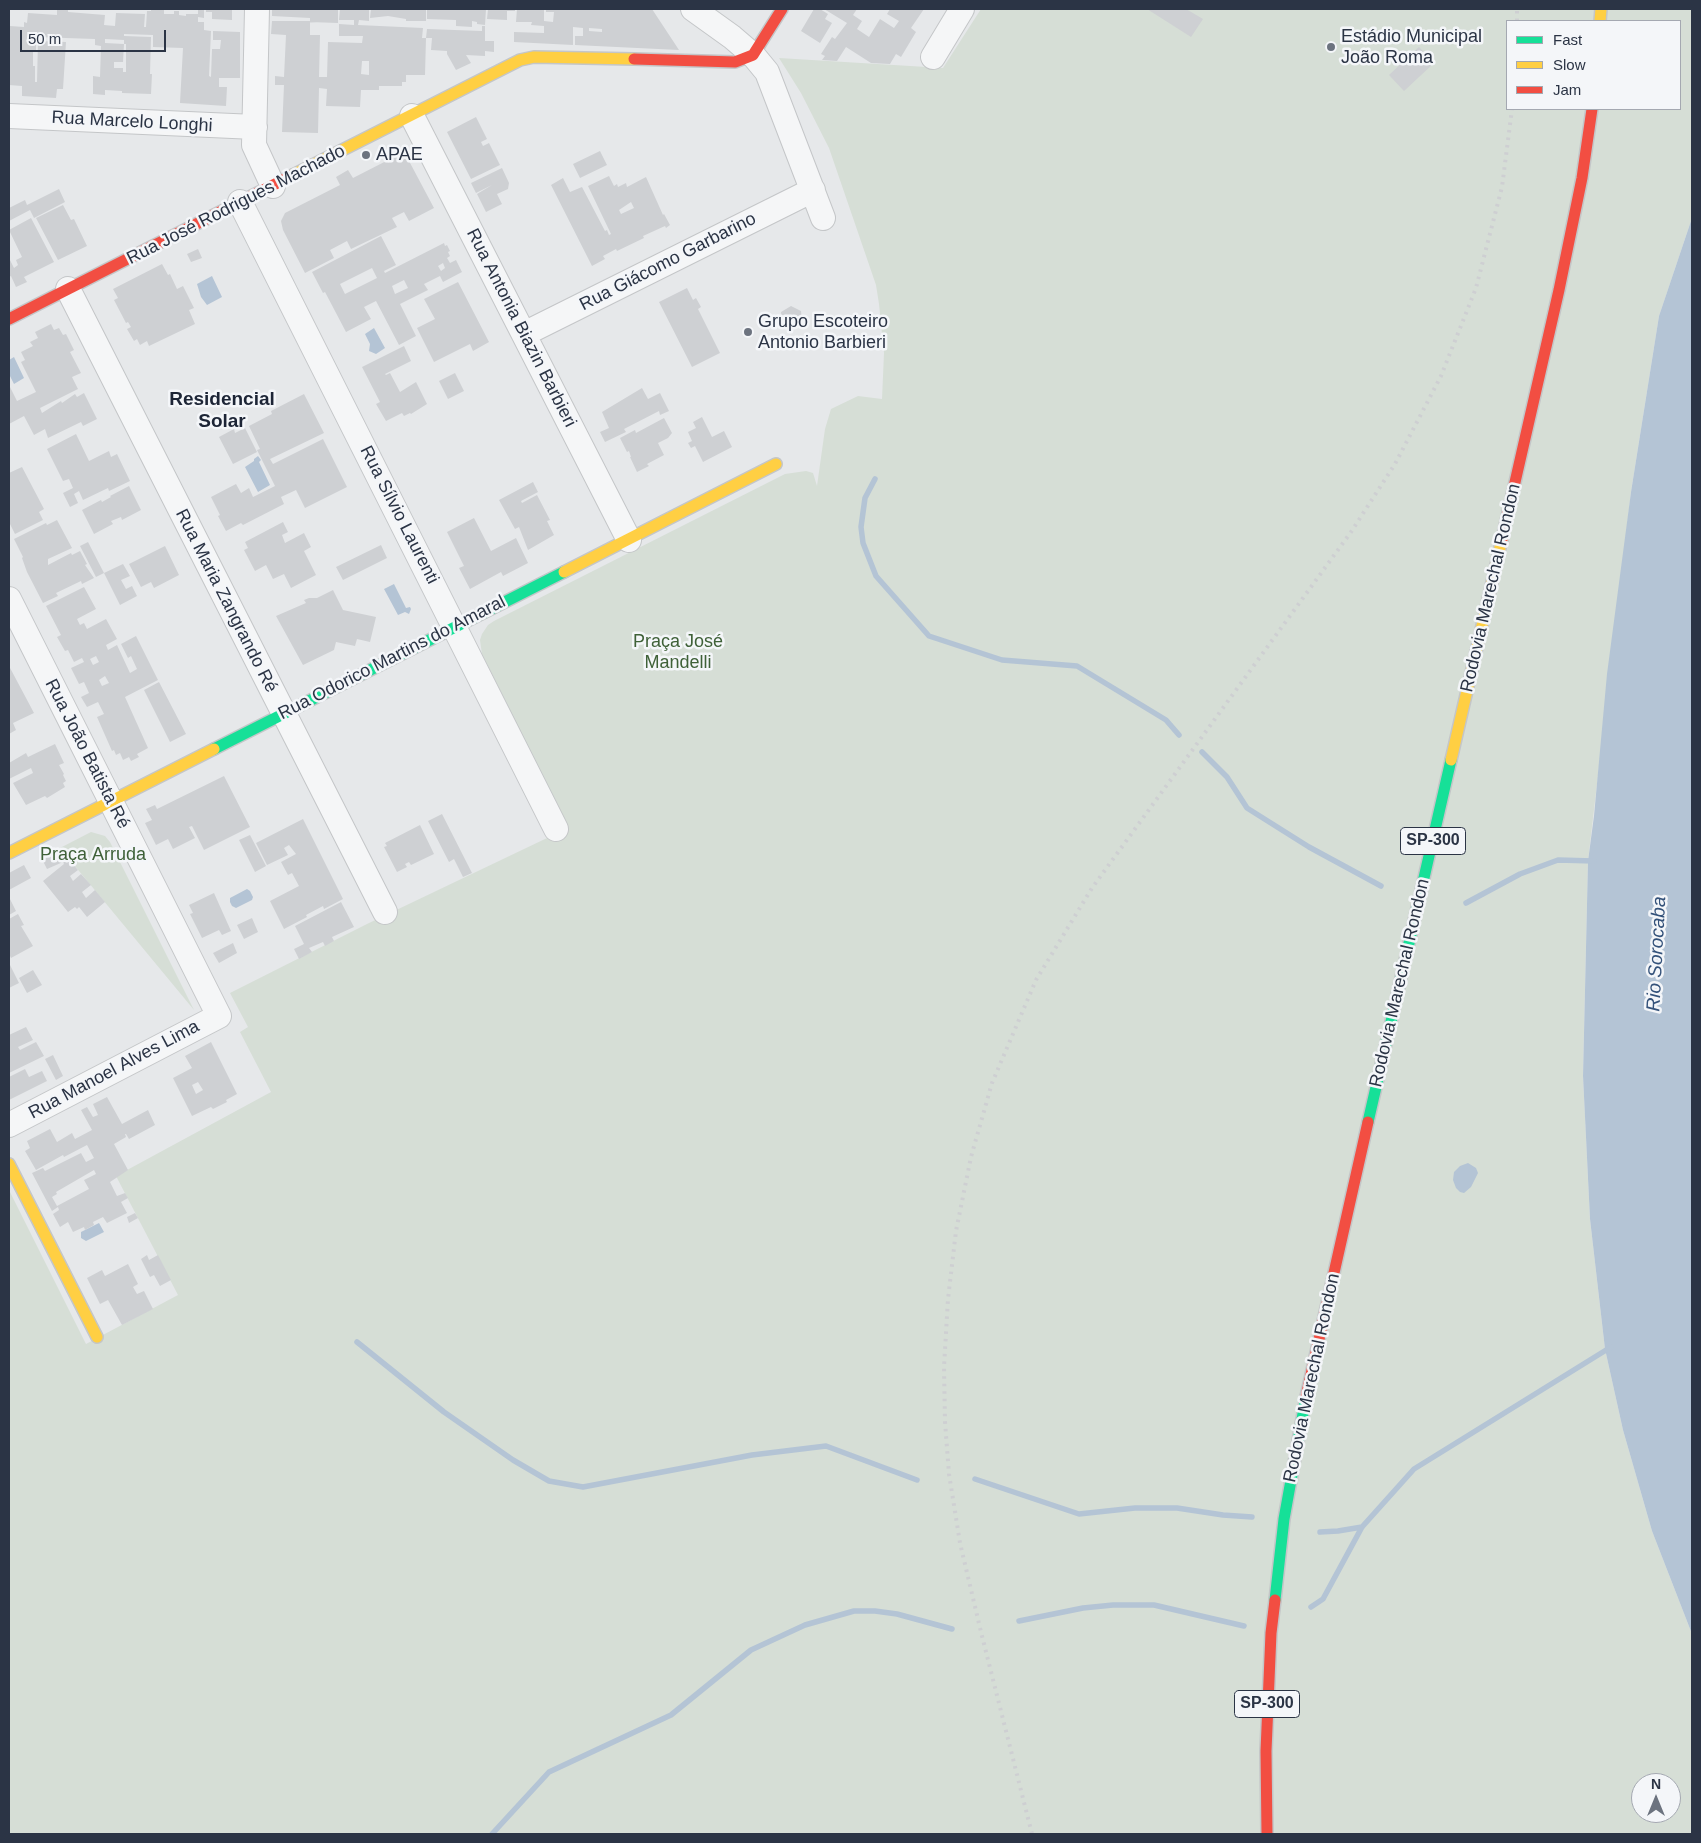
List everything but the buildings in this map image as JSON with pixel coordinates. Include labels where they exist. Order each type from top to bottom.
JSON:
[{"type":"street","points":[[257,9],[254,145],[273,186]]},
{"type":"street","points":[[693,9],[732,37],[753,55],[767,72],[823,218]]},
{"type":"street","points":[[753,55],[782,9]]},
{"type":"street","points":[[933,57],[962,9]]},
{"type":"street","name":"Rua José Rodrigues Machado","points":[[9,319],[520,60],[534,57],[735,62],[753,55]]},
{"type":"street","name":"Rodovia Marechal Rondon","points":[[1267,1834],[1266,1751],[1271,1633],[1292,1465],[1320,1329],[1561,282],[1582,178],[1592,110]]},
{"type":"street","name":"Rua Marcelo Longhi","points":[[9,116],[254,127]]},
{"type":"street","name":"Rua Antonia Biazin Barbieri","points":[[412,116],[629,540]]},
{"type":"street","name":"Rua Giácomo Garbarino","points":[[524,334],[813,190]]},
{"type":"street","name":"Rua Sílvio Laurenti","points":[[240,202],[556,829]]},
{"type":"street","name":"Rua Maria Zangrando Ré","points":[[68,289],[385,912]]},
{"type":"street","name":"Rua Odorico Martins do Amaral","points":[[9,853],[776,464]]},
{"type":"street","name":"Rua João Batista Ré","points":[[11,611],[219,1016]]},
{"type":"street","name":"Rua Manoel Alves Lima","points":[[9,1125],[219,1016]]},
{"type":"street","points":[[9,1164],[97,1338]]},
{"type":"green space","name":"Praça José Mandelli","points":[[981,9],[1692,9],[1692,218],[1659,316],[1631,492],[1588,861],[1583,1076],[1590,1219],[1605,1349],[1623,1430],[1652,1531],[1692,1634],[1692,1834],[9,1834],[9,1190],[86,1344],[178,1295],[116,1176],[271,1092],[240,1032],[248,1027],[230,993],[367,924],[568,828],[482,654],[480,640],[488,625],[785,474],[806,471],[813,473],[817,486],[825,429],[831,409],[858,396],[882,399],[884,353],[876,285],[829,148],[801,93],[779,58],[943,68]]},
{"type":"green space","name":"Praça Arruda","points":[[91,832],[105,836],[110,842],[194,1010],[60,848]]},
{"type":"water","name":"Rio Sorocaba","points":[[1692,218],[1692,1634],[1652,1531],[1623,1430],[1605,1349],[1590,1219],[1583,1076],[1588,861],[1607,674],[1631,492],[1659,316]]},
{"type":"water","points":[[212,276],[222,297],[207,305],[201,297],[197,284]]},
{"type":"water","points":[[374,328],[385,348],[376,354],[369,351],[370,344],[365,334]]},
{"type":"water","points":[[14,357],[24,378],[14,384],[9,374],[9,360]]},
{"type":"water","points":[[258,456],[270,485],[258,492],[245,467]]},
{"type":"water","points":[[394,584],[406,608],[410,607],[411,609],[409,614],[405,612],[398,615],[384,589]]},
{"type":"water","points":[[247,889],[253,897],[252,900],[236,908],[232,906],[230,898]]},
{"type":"water","points":[[1468,1163],[1476,1168],[1478,1173],[1471,1187],[1464,1193],[1456,1188],[1453,1180],[1454,1172],[1460,1166]]},
{"type":"water","points":[[99,1223],[104,1232],[86,1241],[81,1238],[81,1232]]},
{"type":"waterway","points":[[875,479],[865,498],[861,527],[863,543],[876,576],[929,636],[1002,660],[1077,666],[1166,720],[1179,735]]},
{"type":"waterway","points":[[1202,752],[1227,777],[1247,808],[1309,847],[1381,886]]},
{"type":"waterway","points":[[1466,903],[1520,874],[1558,860],[1594,861]]},
{"type":"waterway","points":[[357,1342],[444,1412],[513,1460],[549,1481],[583,1487],[752,1455],[826,1446],[917,1480]]},
{"type":"waterway","points":[[1311,1607],[1323,1599],[1362,1527],[1414,1469],[1611,1347]]},
{"type":"waterway","points":[[975,1479],[1079,1514],[1135,1508],[1177,1508],[1252,1517]]},
{"type":"waterway","points":[[1320,1532],[1362,1527]]},
{"type":"waterway","points":[[1019,1621],[1083,1608],[1113,1605],[1154,1605],[1244,1626]]},
{"type":"waterway","points":[[492,1834],[549,1772],[671,1715],[751,1650],[805,1625],[854,1611],[875,1611],[897,1614],[952,1629]]},
{"type":"railway","points":[[1517,9],[1517,20]]},
{"type":"railway","points":[[1032,1834],[960,1543],[949,1474],[945,1422],[944,1367],[948,1299],[956,1231],[971,1157],[992,1083],[1036,980],[1092,888],[1351,532],[1395,464],[1441,376],[1476,288],[1502,187],[1512,110]]},
{"type":"traffic: fast","points":[[214,749],[564,572]]},
{"type":"traffic: fast","points":[[1368,1122],[1451,760]]},
{"type":"traffic: fast","points":[[1275,1600],[1284,1519],[1306,1397]]},
{"type":"traffic: slow","points":[[1600,20],[1601,9]]},
{"type":"traffic: slow","points":[[293,175],[520,60],[534,57],[634,59]]},
{"type":"traffic: slow","points":[[564,572],[776,464]]},
{"type":"traffic: slow","points":[[1451,760],[1502,539]]},
{"type":"traffic: slow","points":[[9,853],[214,749]]},
{"type":"traffic: slow","points":[[9,1164],[97,1337]]},
{"type":"traffic: jam","points":[[634,59],[735,62],[753,55],[782,9]]},
{"type":"traffic: jam","points":[[1502,539],[1559,290],[1582,178],[1592,110]]},
{"type":"traffic: jam","points":[[9,319],[293,175]]},
{"type":"traffic: jam","points":[[1306,1397],[1368,1122]]},
{"type":"traffic: jam","points":[[1267,1834],[1266,1751],[1271,1633],[1275,1600]]},
{"type":"place","name":"Estádio Municipal João Roma","points":[[1331,47]]},
{"type":"place","name":"APAE","points":[[366,155]]},
{"type":"place","name":"Grupo Escoteiro Antonio Barbieri","points":[[748,332]]},
{"type":"district","name":"Residencial Solar","points":[[222,411]]}]
